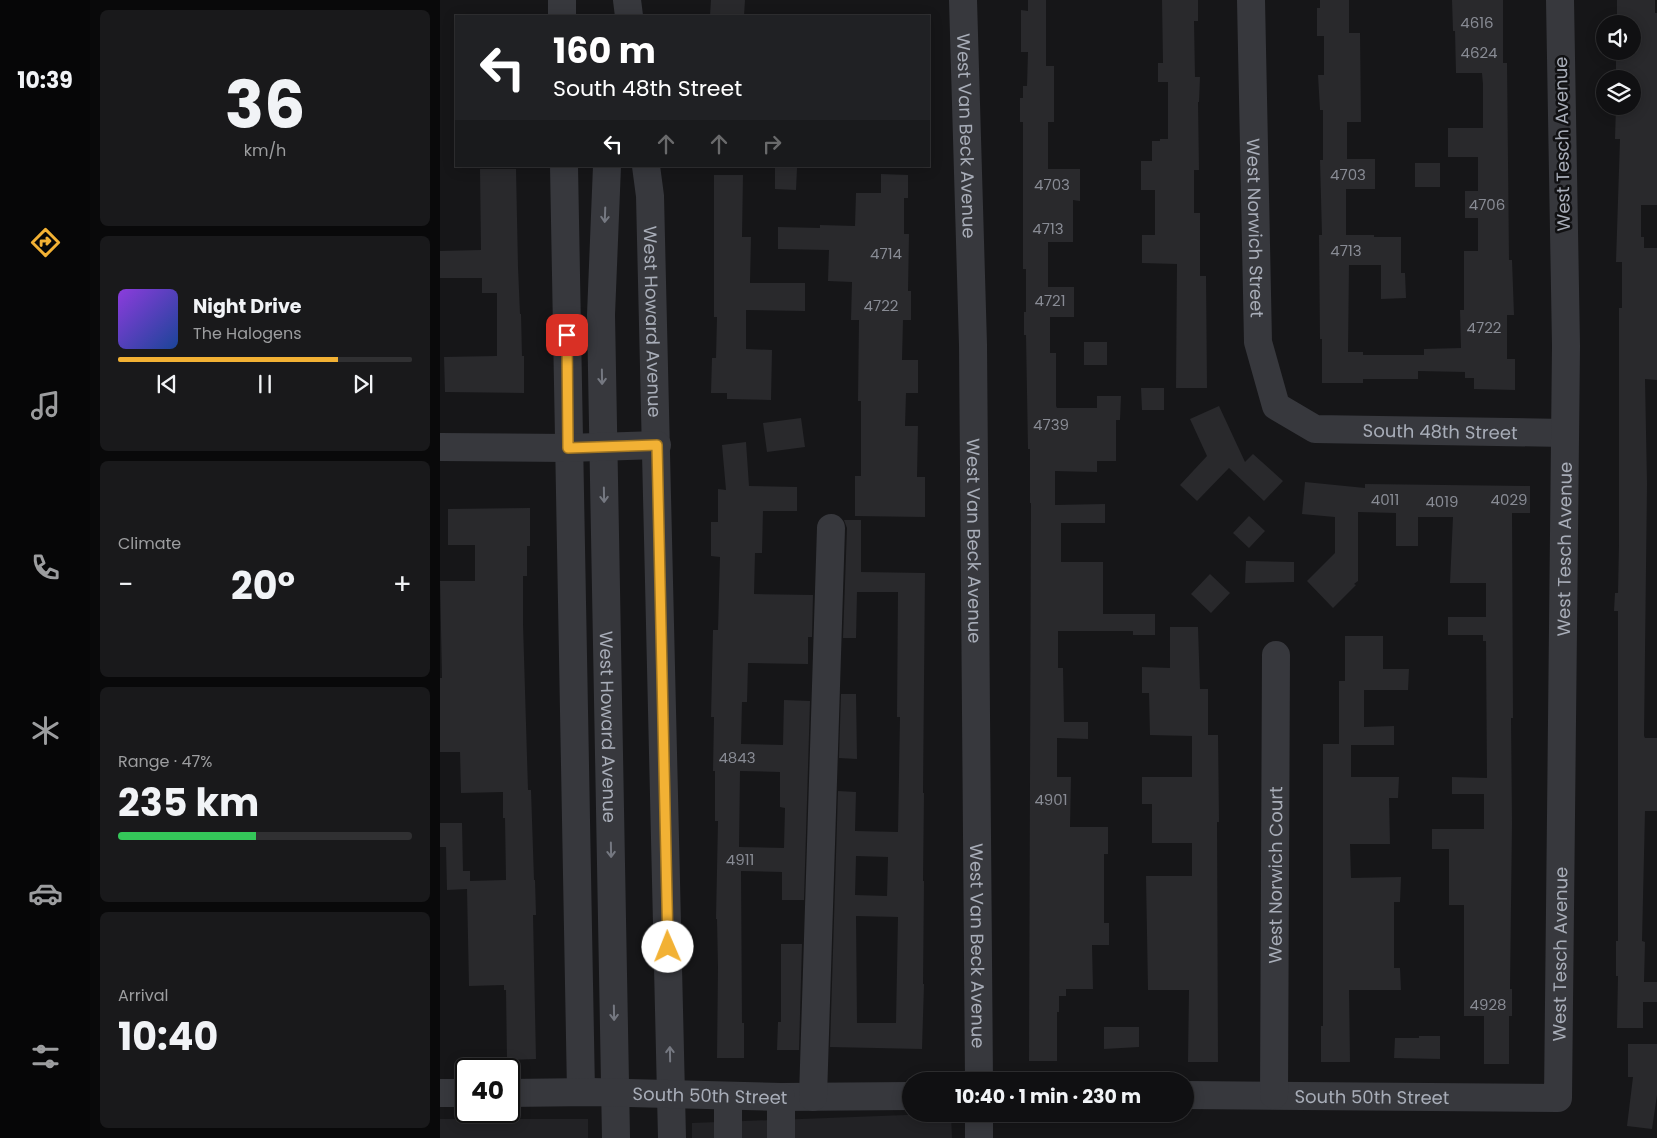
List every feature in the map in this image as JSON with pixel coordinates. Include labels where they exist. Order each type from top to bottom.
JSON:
[{"type":"street","points":[[562,0],[562,15]]},
{"type":"street","points":[[618,15],[619,0]]},
{"type":"street","points":[[628,0],[629,15]]},
{"type":"street","name":"West Van Beck Avenue","points":[[964,0],[973,344],[979,1072]]},
{"type":"street","name":"West Norwich Street","points":[[1251,0],[1258,342],[1276,406],[1315,429]]},
{"type":"street","name":"West Tesch Avenue","points":[[1558,1098],[1566,346],[1560,0]]},
{"type":"street","name":"West Howard Avenue","points":[[564,167],[582,1092]]},
{"type":"street","name":"West Howard Avenue","points":[[607,167],[602,315],[603,446],[616,1138]]},
{"type":"street","name":"West Howard Avenue","points":[[646,167],[650,196],[657,445],[672,1138]]},
{"type":"street","name":"South 48th Street","points":[[1315,429],[1565,433]]},
{"type":"street","points":[[440,447],[568,448],[657,445]]},
{"type":"street","points":[[813,1097],[831,528]]},
{"type":"street","name":"West Norwich Court","points":[[1274,1094],[1276,655]]},
{"type":"street","name":"South 50th Street","points":[[520,1093],[582,1092],[782,1097],[902,1096]]},
{"type":"street","points":[[440,1093],[455,1093]]},
{"type":"street","name":"South 50th Street","points":[[1194,1095],[1274,1094],[1558,1098]]},
{"type":"street","points":[[728,1096],[728,1138]]},
{"type":"street","points":[[781,1138],[782,1097]]},
{"type":"street","points":[[978,1138],[979,1122]]},
{"type":"shaded area","points":[[902,1115],[902,1122],[951,1122],[952,1138],[692,1138],[692,1123]]},
{"type":"shaded area","points":[[440,1119],[455,1119],[455,1123],[520,1123],[520,1119],[588,1119],[588,1138],[440,1138]]},
{"type":"building","points":[[711,0],[745,0],[744,15],[710,15]]},
{"type":"building","points":[[1028,0],[1046,0],[1046,66],[1054,66],[1054,122],[1048,122],[1048,169],[1080,169],[1080,201],[1073,200],[1073,242],[1048,242],[1048,287],[1074,287],[1074,317],[1050,317],[1050,353],[1056,353],[1056,406],[1057,408],[1097,408],[1097,396],[1121,396],[1120,420],[1116,420],[1116,461],[1097,461],[1097,472],[1055,471],[1055,505],[1105,504],[1105,523],[1061,523],[1061,562],[1103,562],[1103,614],[1155,614],[1155,635],[1133,635],[1133,631],[1058,631],[1058,668],[1063,668],[1064,722],[1088,722],[1088,739],[1057,738],[1057,777],[1071,777],[1070,827],[1108,827],[1108,854],[1104,854],[1104,923],[1109,923],[1109,945],[1092,945],[1093,989],[1066,989],[1066,996],[1059,996],[1059,1012],[1057,1012],[1057,1061],[1029,1061],[1031,503],[1026,335],[1024,335],[1026,269],[1023,269],[1023,122],[1020,122],[1020,98],[1023,98],[1023,86],[1027,86],[1028,52],[1021,52],[1021,10],[1028,11]]},
{"type":"building","points":[[1162,0],[1198,0],[1198,21],[1194,21],[1195,77],[1200,77],[1198,102],[1199,170],[1194,170],[1194,213],[1200,213],[1200,276],[1206,276],[1207,388],[1176,388],[1177,264],[1142,263],[1142,235],[1155,235],[1155,190],[1141,190],[1141,161],[1152,161],[1152,141],[1168,139],[1168,82],[1158,82],[1158,63],[1163,63]]},
{"type":"building","points":[[1320,0],[1349,0],[1349,33],[1360,33],[1361,122],[1347,122],[1347,159],[1375,159],[1375,189],[1346,189],[1346,235],[1401,237],[1401,273],[1405,273],[1406,298],[1381,299],[1381,265],[1349,265],[1348,352],[1363,352],[1363,355],[1424,355],[1424,349],[1461,348],[1460,310],[1464,310],[1464,251],[1478,251],[1478,218],[1465,218],[1465,191],[1478,191],[1478,157],[1448,157],[1448,128],[1483,128],[1482,73],[1456,73],[1452,0],[1503,0],[1503,63],[1507,63],[1509,260],[1512,260],[1514,315],[1507,315],[1507,359],[1515,359],[1515,390],[1474,389],[1474,378],[1465,378],[1465,372],[1418,371],[1418,379],[1363,379],[1363,383],[1322,383],[1319,235],[1322,235],[1320,160],[1323,160],[1323,110],[1320,110],[1318,75],[1324,75],[1324,36],[1317,36],[1317,8],[1320,8]]},
{"type":"building","points":[[1617,0],[1655,0],[1655,13],[1657,13],[1657,205],[1641,205],[1641,237],[1644,237],[1644,248],[1657,248],[1657,380],[1645,379],[1647,484],[1644,736],[1645,738],[1657,738],[1657,811],[1645,811],[1642,941],[1645,942],[1644,982],[1657,982],[1657,1002],[1643,1002],[1643,1028],[1617,1028],[1618,611],[1614,611],[1615,593],[1618,593],[1619,308],[1622,308],[1622,262],[1616,262],[1620,139],[1615,139],[1616,115],[1641,115],[1641,70],[1616,70],[1616,60],[1641,60],[1641,15],[1617,15]]},
{"type":"building","points":[[1415,163],[1440,163],[1440,187],[1415,187]]},
{"type":"building","points":[[775,167],[797,168],[796,190],[775,189]]},
{"type":"building","points":[[480,169],[516,169],[524,393],[445,392],[444,357],[497,356],[497,293],[482,293],[482,278],[440,278],[440,251],[481,250]]},
{"type":"building","points":[[881,174],[908,175],[908,198],[904,198],[904,234],[909,234],[908,291],[911,291],[911,320],[903,320],[902,360],[918,360],[918,393],[906,393],[905,426],[918,426],[917,477],[925,477],[925,517],[855,516],[855,476],[861,476],[861,401],[858,401],[859,320],[851,320],[852,282],[828,281],[829,250],[778,249],[778,227],[820,228],[820,225],[855,226],[856,193],[881,193]]},
{"type":"building","points":[[714,175],[743,175],[742,237],[751,237],[750,283],[805,283],[805,311],[746,310],[746,349],[772,350],[771,400],[727,399],[727,393],[711,393],[712,358],[716,358],[717,317],[714,317]]},
{"type":"building","points":[[1084,342],[1107,342],[1107,365],[1084,365]]},
{"type":"building","points":[[1141,388],[1164,388],[1164,410],[1142,410]]},
{"type":"building","points":[[1219,406],[1245,462],[1253,454],[1283,481],[1264,501],[1229,468],[1197,501],[1180,485],[1207,456],[1190,419]]},
{"type":"building","points":[[801,418],[805,447],[767,452],[763,423]]},
{"type":"building","points":[[746,442],[749,486],[797,487],[797,511],[763,511],[762,553],[755,553],[754,594],[813,595],[812,637],[808,637],[808,664],[748,663],[747,702],[742,702],[741,744],[783,745],[784,700],[810,701],[804,900],[782,900],[782,872],[741,871],[744,1058],[717,1058],[718,967],[716,919],[718,821],[715,821],[715,771],[713,771],[714,717],[711,717],[713,630],[718,630],[720,557],[711,556],[711,522],[718,522],[718,489],[726,490],[722,445]],"holes":[[[740,771],[780,772],[780,807],[785,808],[784,848],[739,847]]]},
{"type":"building","points":[[1305,482],[1365,488],[1365,484],[1530,486],[1530,513],[1512,513],[1513,718],[1511,718],[1510,989],[1512,989],[1512,1016],[1509,1016],[1509,1064],[1484,1064],[1484,1016],[1464,1016],[1464,905],[1449,905],[1449,849],[1432,849],[1432,829],[1484,829],[1484,794],[1452,794],[1452,777],[1487,778],[1486,641],[1483,641],[1483,635],[1448,635],[1448,617],[1486,617],[1486,583],[1450,583],[1453,517],[1418,517],[1418,546],[1396,546],[1396,513],[1358,512],[1358,581],[1333,608],[1307,581],[1335,553],[1335,517],[1302,514]]},
{"type":"building","points":[[530,508],[530,546],[527,546],[527,576],[523,576],[523,624],[528,790],[531,790],[535,880],[536,915],[533,915],[536,1059],[507,1058],[506,990],[504,990],[504,985],[469,986],[467,889],[447,890],[446,847],[440,847],[440,823],[462,823],[463,871],[470,871],[470,881],[506,880],[503,792],[461,793],[460,752],[440,752],[440,678],[442,678],[440,581],[475,581],[475,545],[448,545],[448,509]]},
{"type":"building","points":[[1249,516],[1265,531],[1249,548],[1233,533]]},
{"type":"building","points":[[844,520],[861,520],[861,572],[925,573],[924,984],[922,1049],[830,1047],[838,791],[856,792],[855,831],[898,832],[900,717],[897,717],[898,592],[857,592],[856,638],[843,638],[847,528]],"holes":[[[856,856],[888,857],[887,896],[855,895]],[[856,916],[898,917],[896,1023],[857,1023]]]},
{"type":"building","points":[[1246,561],[1294,562],[1294,582],[1245,583]]},
{"type":"building","points":[[1210,574],[1230,593],[1211,613],[1191,594]]},
{"type":"building","points":[[1170,627],[1198,627],[1200,689],[1208,689],[1208,735],[1218,735],[1218,1062],[1188,1062],[1189,990],[1148,990],[1146,876],[1192,876],[1192,843],[1152,843],[1152,804],[1142,804],[1142,777],[1192,777],[1192,736],[1150,735],[1149,693],[1142,693],[1142,667],[1170,668]]},
{"type":"building","points":[[1345,636],[1383,636],[1383,669],[1409,669],[1408,690],[1364,690],[1364,727],[1394,726],[1394,745],[1351,745],[1351,777],[1399,777],[1398,798],[1389,798],[1390,844],[1350,844],[1351,878],[1401,877],[1400,902],[1394,902],[1394,968],[1400,968],[1401,990],[1349,990],[1350,1062],[1321,1062],[1321,1026],[1323,1026],[1323,744],[1339,744],[1339,681],[1345,681]]},
{"type":"building","points":[[841,694],[856,694],[857,759],[839,758]]},
{"type":"building","points":[[781,944],[802,944],[799,1050],[777,1050],[778,1022],[781,1022]]},
{"type":"building","points":[[1104,1027],[1139,1027],[1139,1047],[1104,1049]]},
{"type":"building","points":[[1419,1036],[1440,1036],[1440,1059],[1394,1058],[1395,1038],[1419,1038]]},
{"type":"building","points":[[1628,1044],[1657,1044],[1657,1095],[1652,1129],[1627,1126],[1633,1077],[1628,1077]]},
{"type":"route","points":[[567,335],[568,448],[657,445],[668,947]]}]
